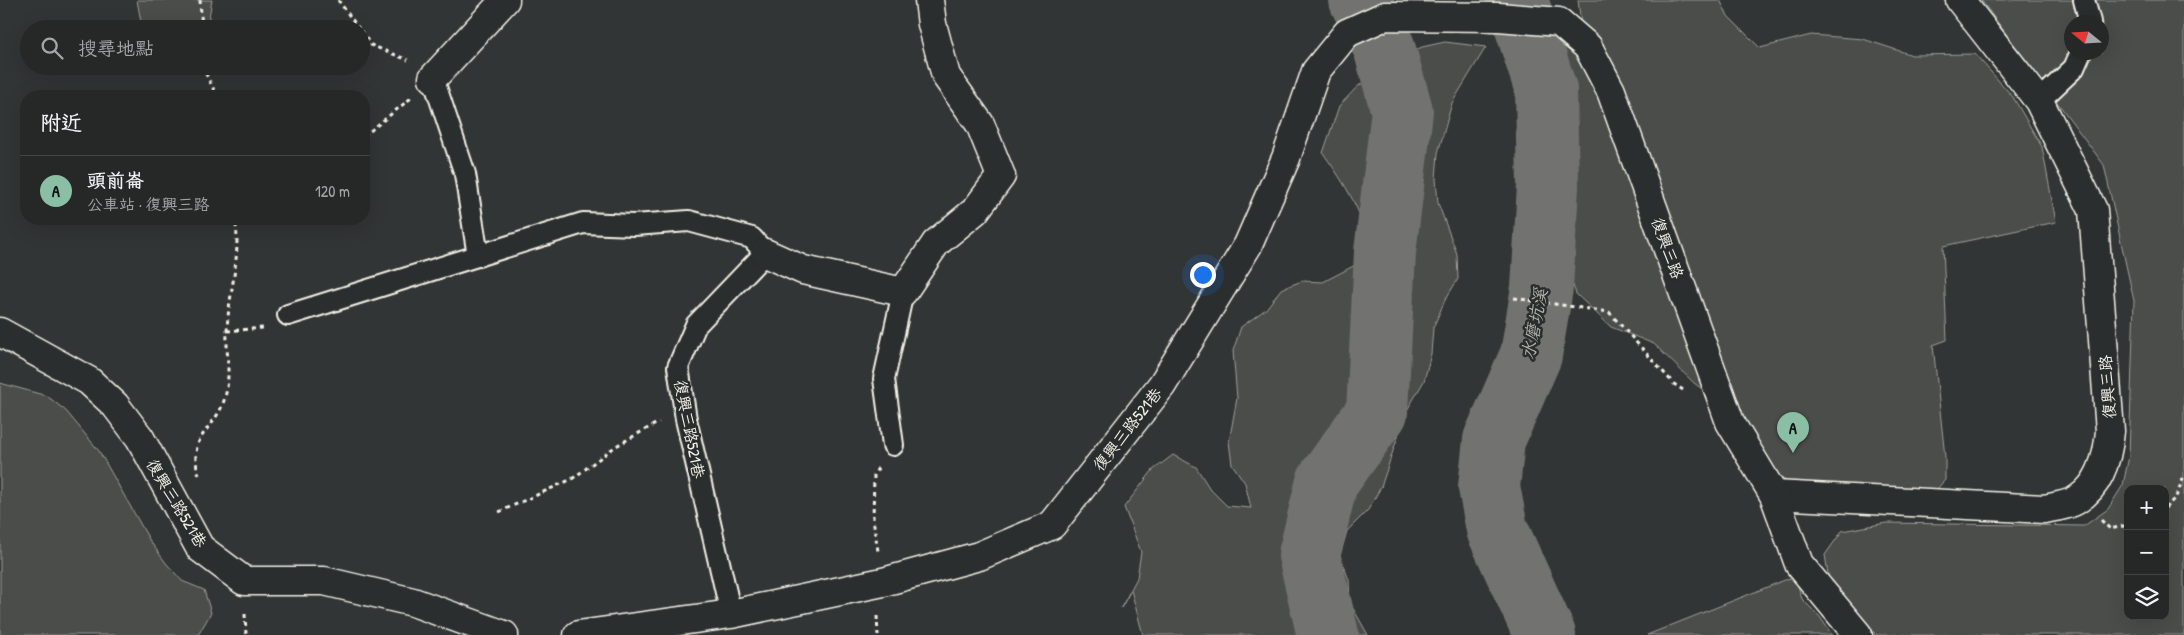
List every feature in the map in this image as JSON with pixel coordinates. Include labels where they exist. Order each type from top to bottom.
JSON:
[{"type":"street","points":[[433,78],[505,0]]},
{"type":"street","points":[[764,253],[803,270],[903,292],[936,243],[975,211],[1001,176],[980,124],[946,76],[932,24],[929,0]]},
{"type":"street","name":"復興三路","points":[[1774,495],[2044,509],[2078,500],[2096,480],[2108,455],[2110,431],[2093,210],[2039,101],[1960,0]]},
{"type":"street","name":"復興三路","points":[[1347,33],[1385,16],[1499,17],[1559,22],[1588,47],[1612,91],[1730,422],[1774,495],[1798,564],[1858,635]]},
{"type":"street","name":"復興三路521巷","points":[[578,635],[731,614],[883,582],[979,556],[1052,525],[1162,385],[1248,245],[1286,158],[1316,71],[1347,33]]},
{"type":"street","name":"復興三路521巷","points":[[0,332],[89,381],[115,405],[140,438],[200,548],[244,581],[324,582],[413,602],[504,635]]},
{"type":"lane","points":[[2084,0],[2088,15]]},
{"type":"lane","points":[[2039,101],[2074,68],[2078,60]]},
{"type":"lane","points":[[433,78],[465,174],[478,256]]},
{"type":"lane","points":[[288,314],[583,223],[634,225],[688,221],[752,238],[764,253]]},
{"type":"lane","name":"復興三路521巷","points":[[731,614],[686,419],[678,367],[696,325],[764,253]]},
{"type":"lane","points":[[893,445],[884,379],[903,292]]},
{"type":"path","points":[[200,0],[201,20]]},
{"type":"path","points":[[338,0],[353,20]]},
{"type":"path","points":[[370,44],[414,62],[433,78],[370,131]]},
{"type":"path","points":[[206,75],[214,90]]},
{"type":"path","points":[[180,513],[206,500],[194,460],[196,448],[225,399],[228,383],[226,331],[239,239],[236,225]]},
{"type":"path","points":[[1514,298],[1609,312],[1674,384]]},
{"type":"path","points":[[226,331],[267,328],[288,314]]},
{"type":"path","points":[[499,512],[572,479],[616,446],[661,421],[686,419]]},
{"type":"path","points":[[883,582],[873,518],[874,474],[893,445]]},
{"type":"path","points":[[2169,504],[2176,497],[2184,476]]},
{"type":"shaded area","points":[[137,0],[212,0],[209,20],[141,20]]},
{"type":"shaded area","points":[[1578,0],[1720,0],[1728,16],[1760,48],[1811,35],[1863,39],[1912,55],[1975,54],[2013,97],[2042,147],[2056,222],[1943,246],[1947,340],[1933,345],[1945,457],[1945,480],[1937,489],[1819,486],[1789,482],[1777,476],[1740,417],[1694,383],[1654,344],[1611,327],[1576,294],[1561,251],[1521,184],[1525,114],[1552,44],[1583,40]]},
{"type":"shaded area","points":[[1981,0],[2184,0],[2184,635],[1876,635],[1829,580],[1825,555],[1842,531],[1886,523],[2084,526],[2108,509],[2123,485],[2129,456],[2134,301],[2104,165]]},
{"type":"shaded area","points":[[1445,42],[1486,47],[1452,103],[1438,153],[1436,179],[1438,203],[1457,254],[1458,279],[1445,300],[1433,328],[1431,354],[1424,381],[1406,412],[1381,487],[1368,510],[1347,531],[1340,556],[1349,580],[1350,603],[1368,635],[1143,635],[1131,590],[1121,608],[1137,578],[1141,552],[1124,507],[1153,470],[1173,455],[1196,467],[1210,489],[1227,506],[1251,508],[1245,483],[1232,464],[1229,442],[1237,398],[1233,351],[1241,327],[1266,309],[1281,289],[1302,281],[1323,282],[1363,261],[1365,237],[1360,216],[1336,171],[1323,153],[1339,106],[1357,87],[1400,58],[1422,47]]},
{"type":"shaded area","points":[[0,383],[47,396],[66,411],[99,451],[150,541],[166,563],[182,581],[204,590],[211,613],[198,635],[0,635]]},
{"type":"shaded area","points":[[1795,576],[1802,599],[1820,617],[1832,635],[1647,635]]},
{"type":"waterway","points":[[1328,635],[1309,555],[1327,482],[1377,412],[1385,252],[1402,111],[1384,47],[1360,0]]},
{"type":"waterway","name":"水磨坑溪","points":[[1517,0],[1546,90],[1548,186],[1542,288],[1531,355],[1494,440],[1489,487],[1497,529],[1545,635]]},
{"type":"place","name":"頭前崙","points":[[1793,453]]}]
